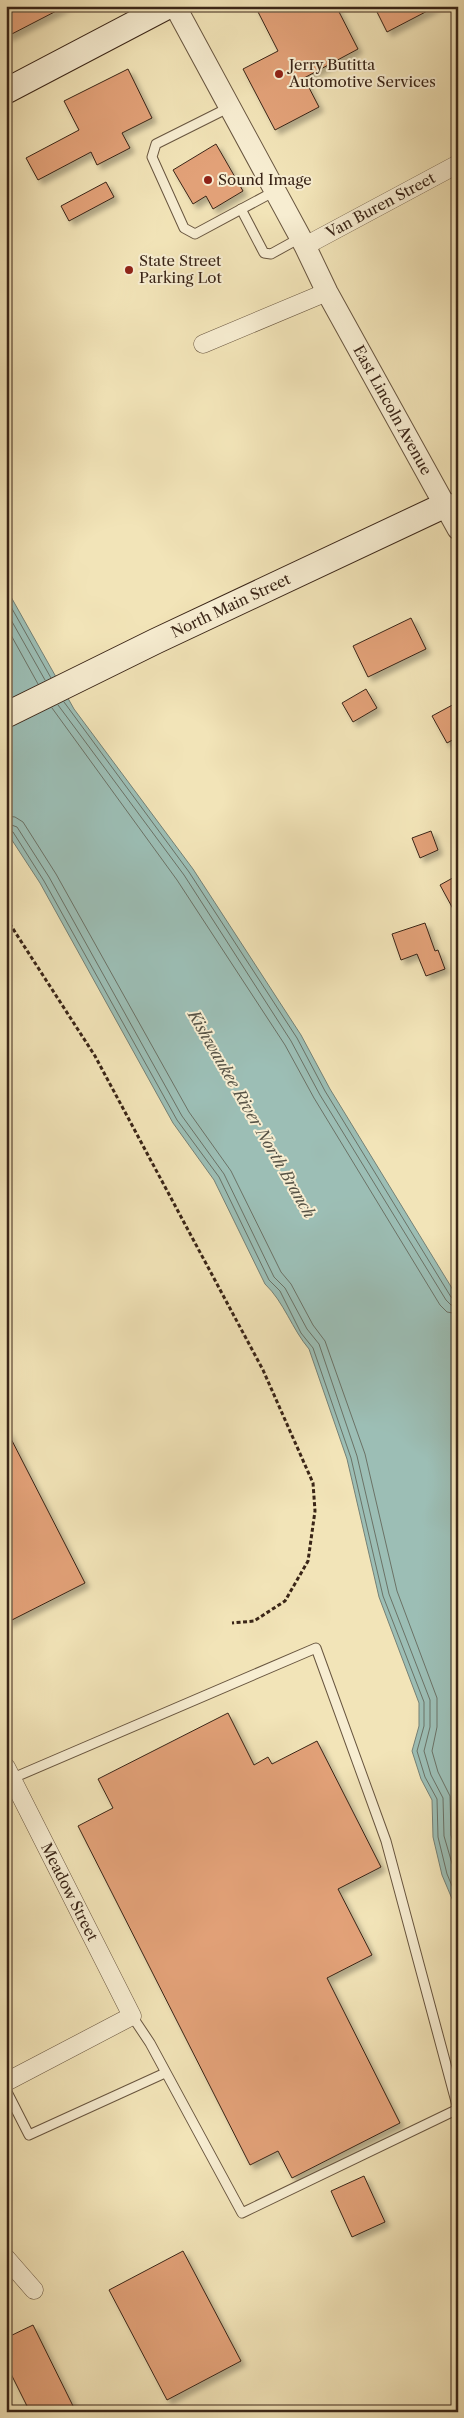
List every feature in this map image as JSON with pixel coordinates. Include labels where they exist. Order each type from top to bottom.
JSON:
[{"type":"main road","points":[[6,91],[168,6]]},
{"type":"main road","name":"North Main Street","points":[[6,715],[156,641],[451,502]]},
{"type":"street","name":"East Lincoln Avenue","points":[[175,6],[303,242],[327,292],[451,502],[458,529]]},
{"type":"street","name":"Van Buren Street","points":[[303,242],[458,164]]},
{"type":"street","points":[[203,344],[327,292]]},
{"type":"street","name":"Meadow Street","points":[[9,1772],[132,2016]]},
{"type":"street","points":[[6,2082],[132,2016]]},
{"type":"street","points":[[6,2258],[34,2290]]},
{"type":"lane","points":[[230,107],[156,144],[152,156],[184,228],[195,234],[275,191]]},
{"type":"lane","points":[[241,209],[264,253],[271,254],[303,242]]},
{"type":"lane","points":[[9,1772],[316,1648],[386,1840],[458,2109],[242,2214],[150,2043],[132,2016]]},
{"type":"lane","points":[[6,2090],[29,2135],[166,2073]]},
{"type":"path","points":[[6,918],[95,1056],[263,1370],[313,1483],[315,1511],[308,1560],[285,1601],[254,1621],[232,1623]]},
{"type":"water","name":"Kishwaukee River North Branch","points":[[6,588],[74,709],[193,869],[301,1035],[330,1089],[458,1298],[458,1913],[442,1875],[433,1837],[432,1800],[421,1779],[412,1751],[419,1726],[419,1703],[379,1597],[347,1459],[309,1349],[278,1299],[265,1284],[214,1180],[173,1123],[40,883],[6,831]]},
{"type":"building","points":[[6,6],[66,6],[6,37]]},
{"type":"building","name":"Jerry Butitta Automotive Services","points":[[255,6],[336,6],[358,49],[304,78],[319,107],[275,130],[243,69],[278,51]]},
{"type":"building","points":[[374,6],[437,6],[387,32]]},
{"type":"building","points":[[128,69],[152,118],[122,133],[130,148],[97,165],[91,152],[38,180],[26,158],[79,130],[64,101]]},
{"type":"building","name":"Sound Image","points":[[216,144],[243,191],[213,209],[206,196],[193,204],[173,170]]},
{"type":"building","points":[[106,182],[114,197],[69,221],[61,206]]},
{"type":"building","points":[[411,618],[426,649],[368,677],[353,646]]},
{"type":"building","points":[[366,689],[377,708],[353,722],[342,703]]},
{"type":"building","points":[[458,702],[458,737],[447,743],[432,716]]},
{"type":"building","points":[[431,831],[438,850],[420,858],[412,838]]},
{"type":"building","points":[[458,875],[458,918],[440,885]]},
{"type":"building","points":[[425,923],[435,951],[438,950],[445,969],[426,976],[417,954],[401,960],[392,934]]},
{"type":"building","points":[[6,1429],[85,1583],[6,1623]]},
{"type":"building","points":[[228,1713],[254,1765],[268,1757],[272,1764],[317,1741],[381,1867],[338,1889],[372,1955],[327,1978],[400,2123],[292,2178],[278,2151],[250,2165],[78,1826],[113,1808],[98,1779]]},
{"type":"building","points":[[364,2176],[385,2222],[352,2237],[331,2191]]},
{"type":"building","points":[[183,2251],[241,2361],[167,2400],[109,2290]]},
{"type":"building","points":[[33,2325],[76,2412],[30,2412],[6,2364],[6,2338]]},
{"type":"place","name":"Jerry Butitta Automotive Services","points":[[279,74]]},
{"type":"place","name":"Sound Image","points":[[208,180]]},
{"type":"place","name":"State Street Parking Lot","points":[[129,270]]}]
